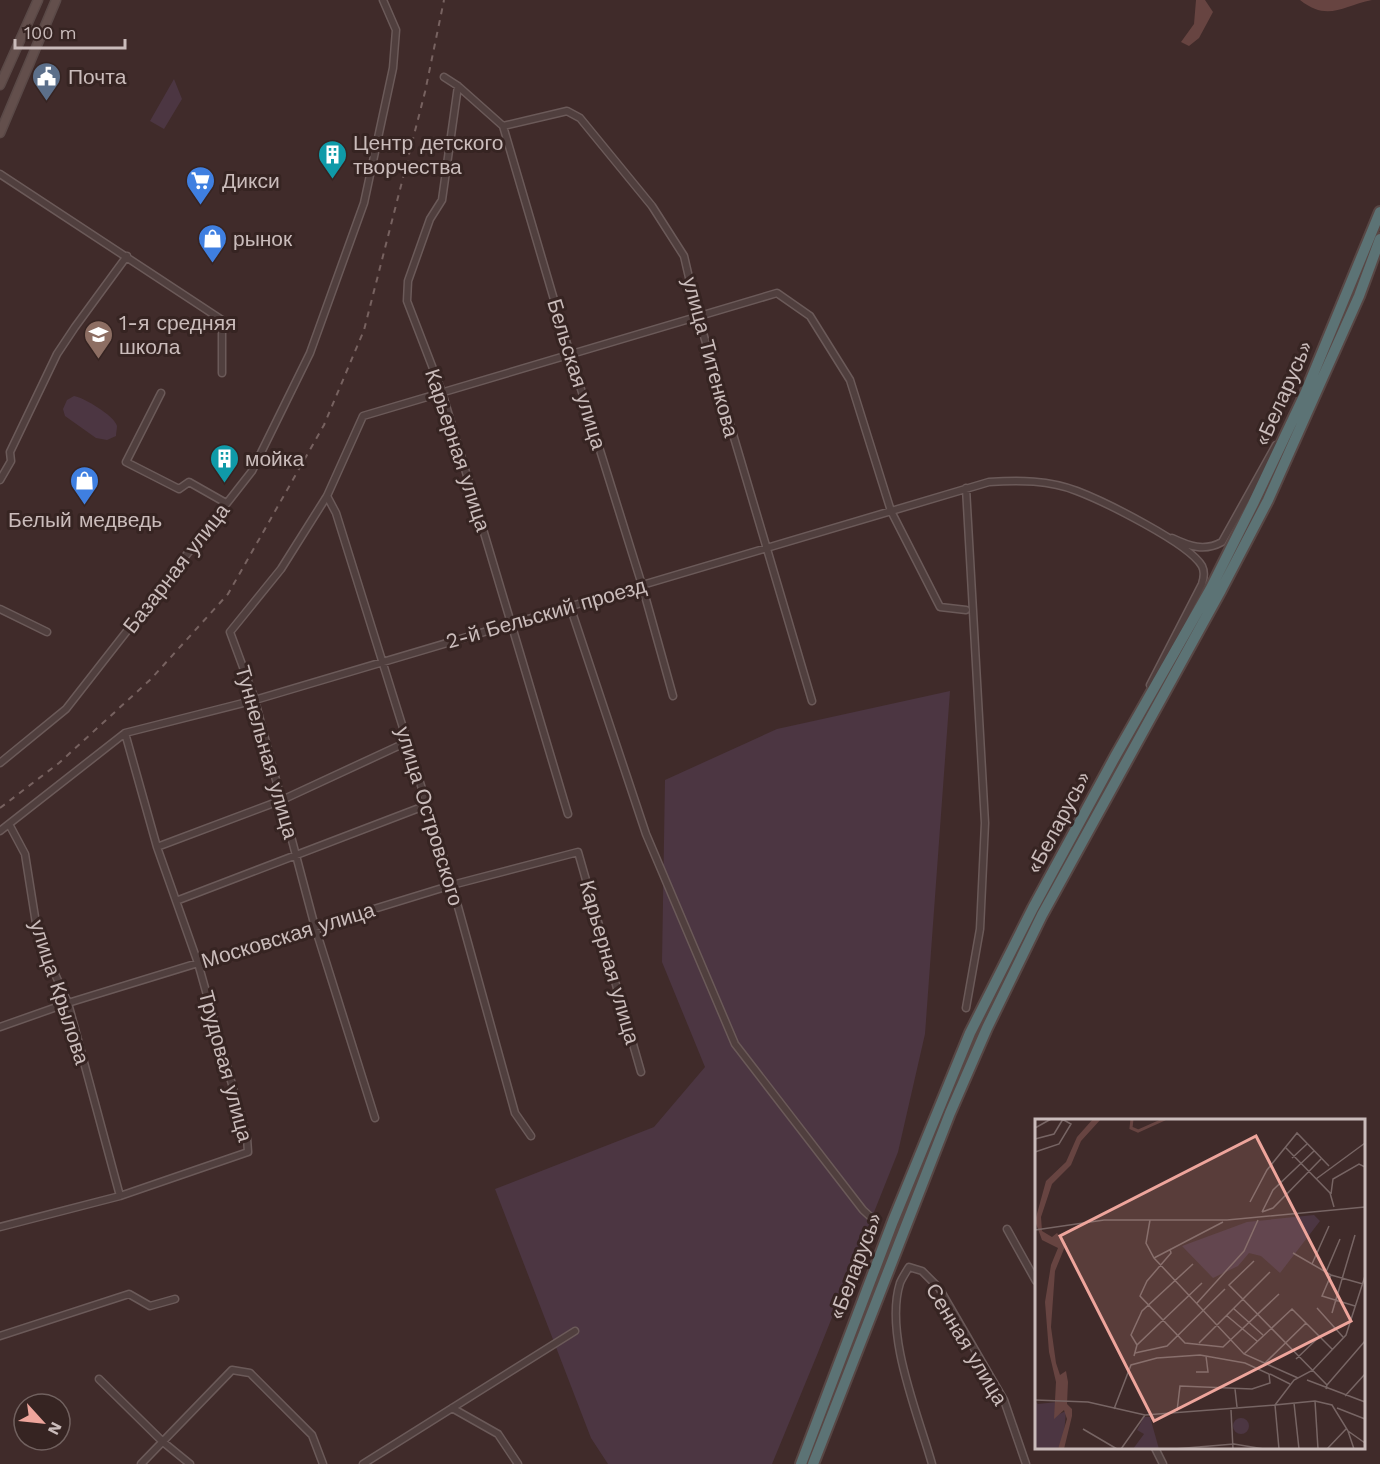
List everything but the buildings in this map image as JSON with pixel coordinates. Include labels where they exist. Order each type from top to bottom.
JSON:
[{"type":"highway","name":"«Беларусь»","points":[[801,1464],[893,1221],[970,1034],[1033,908],[1116,755],[1211,588],[1305,394],[1380,212]]},
{"type":"highway","name":"«Беларусь»","points":[[813,1464],[946,1124],[987,1028],[1042,915],[1268,500],[1359,296],[1380,239]]},
{"type":"main road","points":[[0,85],[38,0]]},
{"type":"main road","points":[[0,133],[56,0]]},
{"type":"street","name":"Базарная улица","points":[[0,763],[66,709],[252,471],[310,353],[364,203],[393,68],[396,30],[383,0]]},
{"type":"street","points":[[444,77],[458,86],[503,126]]},
{"type":"street","name":"Карьерная улица","points":[[458,86],[442,200],[430,219],[408,281],[407,300],[442,392],[568,814]]},
{"type":"street","name":"улица Титенкова","points":[[503,126],[567,111],[580,118],[652,206],[684,256],[698,316],[812,701]]},
{"type":"street","name":"Бельская улица","points":[[503,126],[570,354],[642,585],[673,696]]},
{"type":"street","points":[[0,174],[222,320],[222,373]]},
{"type":"street","points":[[0,480],[11,461],[10,452],[57,354],[127,256]]},
{"type":"street","points":[[442,392],[777,293],[810,316],[850,380],[891,511],[940,607],[966,610]]},
{"type":"street","name":"Туннельная улица","points":[[375,1118],[315,927],[255,700],[230,632],[281,569],[327,496],[363,416],[442,392]]},
{"type":"street","points":[[160,393],[126,462],[179,489],[189,482],[226,503]]},
{"type":"street","points":[[1160,533],[1201,548],[1222,542],[1305,394]]},
{"type":"street","name":"2-й Бельский проезд","points":[[125,733],[255,700],[989,482],[1014,480],[1065,486],[1092,497],[1160,533]]},
{"type":"street","points":[[966,488],[985,823],[980,929],[966,1008]]},
{"type":"street","name":"улица Островского","points":[[327,496],[336,513],[452,885],[515,1113],[531,1136]]},
{"type":"street","points":[[1116,755],[1203,578],[1203,568],[1196,560],[1160,533]]},
{"type":"street","points":[[570,606],[646,834],[735,1044],[863,1210],[875,1221]]},
{"type":"street","points":[[0,609],[47,632]]},
{"type":"street","points":[[0,831],[125,733]]},
{"type":"street","name":"Трудовая улица","points":[[0,1227],[120,1196],[249,1152],[198,963],[157,847],[125,733]]},
{"type":"street","points":[[157,847],[282,800],[407,742]]},
{"type":"street","points":[[176,901],[427,805]]},
{"type":"street","name":"улица Крылова","points":[[9,824],[25,854],[39,936],[68,1003],[120,1196]]},
{"type":"street","name":"Карьерная улица","points":[[578,852],[641,1072]]},
{"type":"street","name":"Московская улица","points":[[0,1027],[68,1003],[452,885],[578,852]]},
{"type":"street","points":[[1007,1229],[1035,1279]]},
{"type":"street","name":"Сенная улица","points":[[932,1464],[897,1345],[896,1307],[900,1282],[909,1268],[922,1272],[939,1288],[1004,1400],[1026,1464]]},
{"type":"street","points":[[0,1336],[129,1294],[150,1306],[175,1299]]},
{"type":"street","points":[[363,1464],[575,1331]]},
{"type":"street","points":[[141,1464],[232,1370],[250,1373],[312,1436],[323,1464]]},
{"type":"street","points":[[99,1379],[190,1464]]},
{"type":"street","points":[[452,1408],[498,1434],[518,1464]]},
{"type":"street","points":[[1156,1449],[1163,1464]]},
{"type":"shaded area","points":[[1196,0],[1205,0],[1213,12],[1199,38],[1189,46],[1181,42],[1194,24]]},
{"type":"shaded area","points":[[1300,0],[1372,0],[1327,11],[1310,7]]},
{"type":"shaded area","points":[[174,79],[182,99],[164,129],[150,121]]},
{"type":"shaded area","points":[[74,396],[91,403],[111,417],[117,426],[116,436],[107,440],[96,438],[65,416],[63,409],[67,400]]},
{"type":"shaded area","points":[[950,691],[925,1034],[898,1152],[772,1464],[608,1464],[591,1438],[495,1189],[654,1127],[705,1067],[662,962],[665,780],[777,729]]},
{"type":"railway","points":[[0,808],[59,763],[151,679],[228,594],[324,425],[364,330],[425,92],[444,0]]},
{"type":"place","name":"Почта","points":[[47,102]]},
{"type":"place","name":"Центр детского творчества","points":[[332,180]]},
{"type":"place","name":"Дикси","points":[[201,206]]},
{"type":"place","name":"рынок","points":[[212,264]]},
{"type":"place","name":"1-я средняя школа","points":[[98,360]]},
{"type":"place","name":"мойка","points":[[224,484]]},
{"type":"place","name":"Белый медведь","points":[[85,506]]}]
